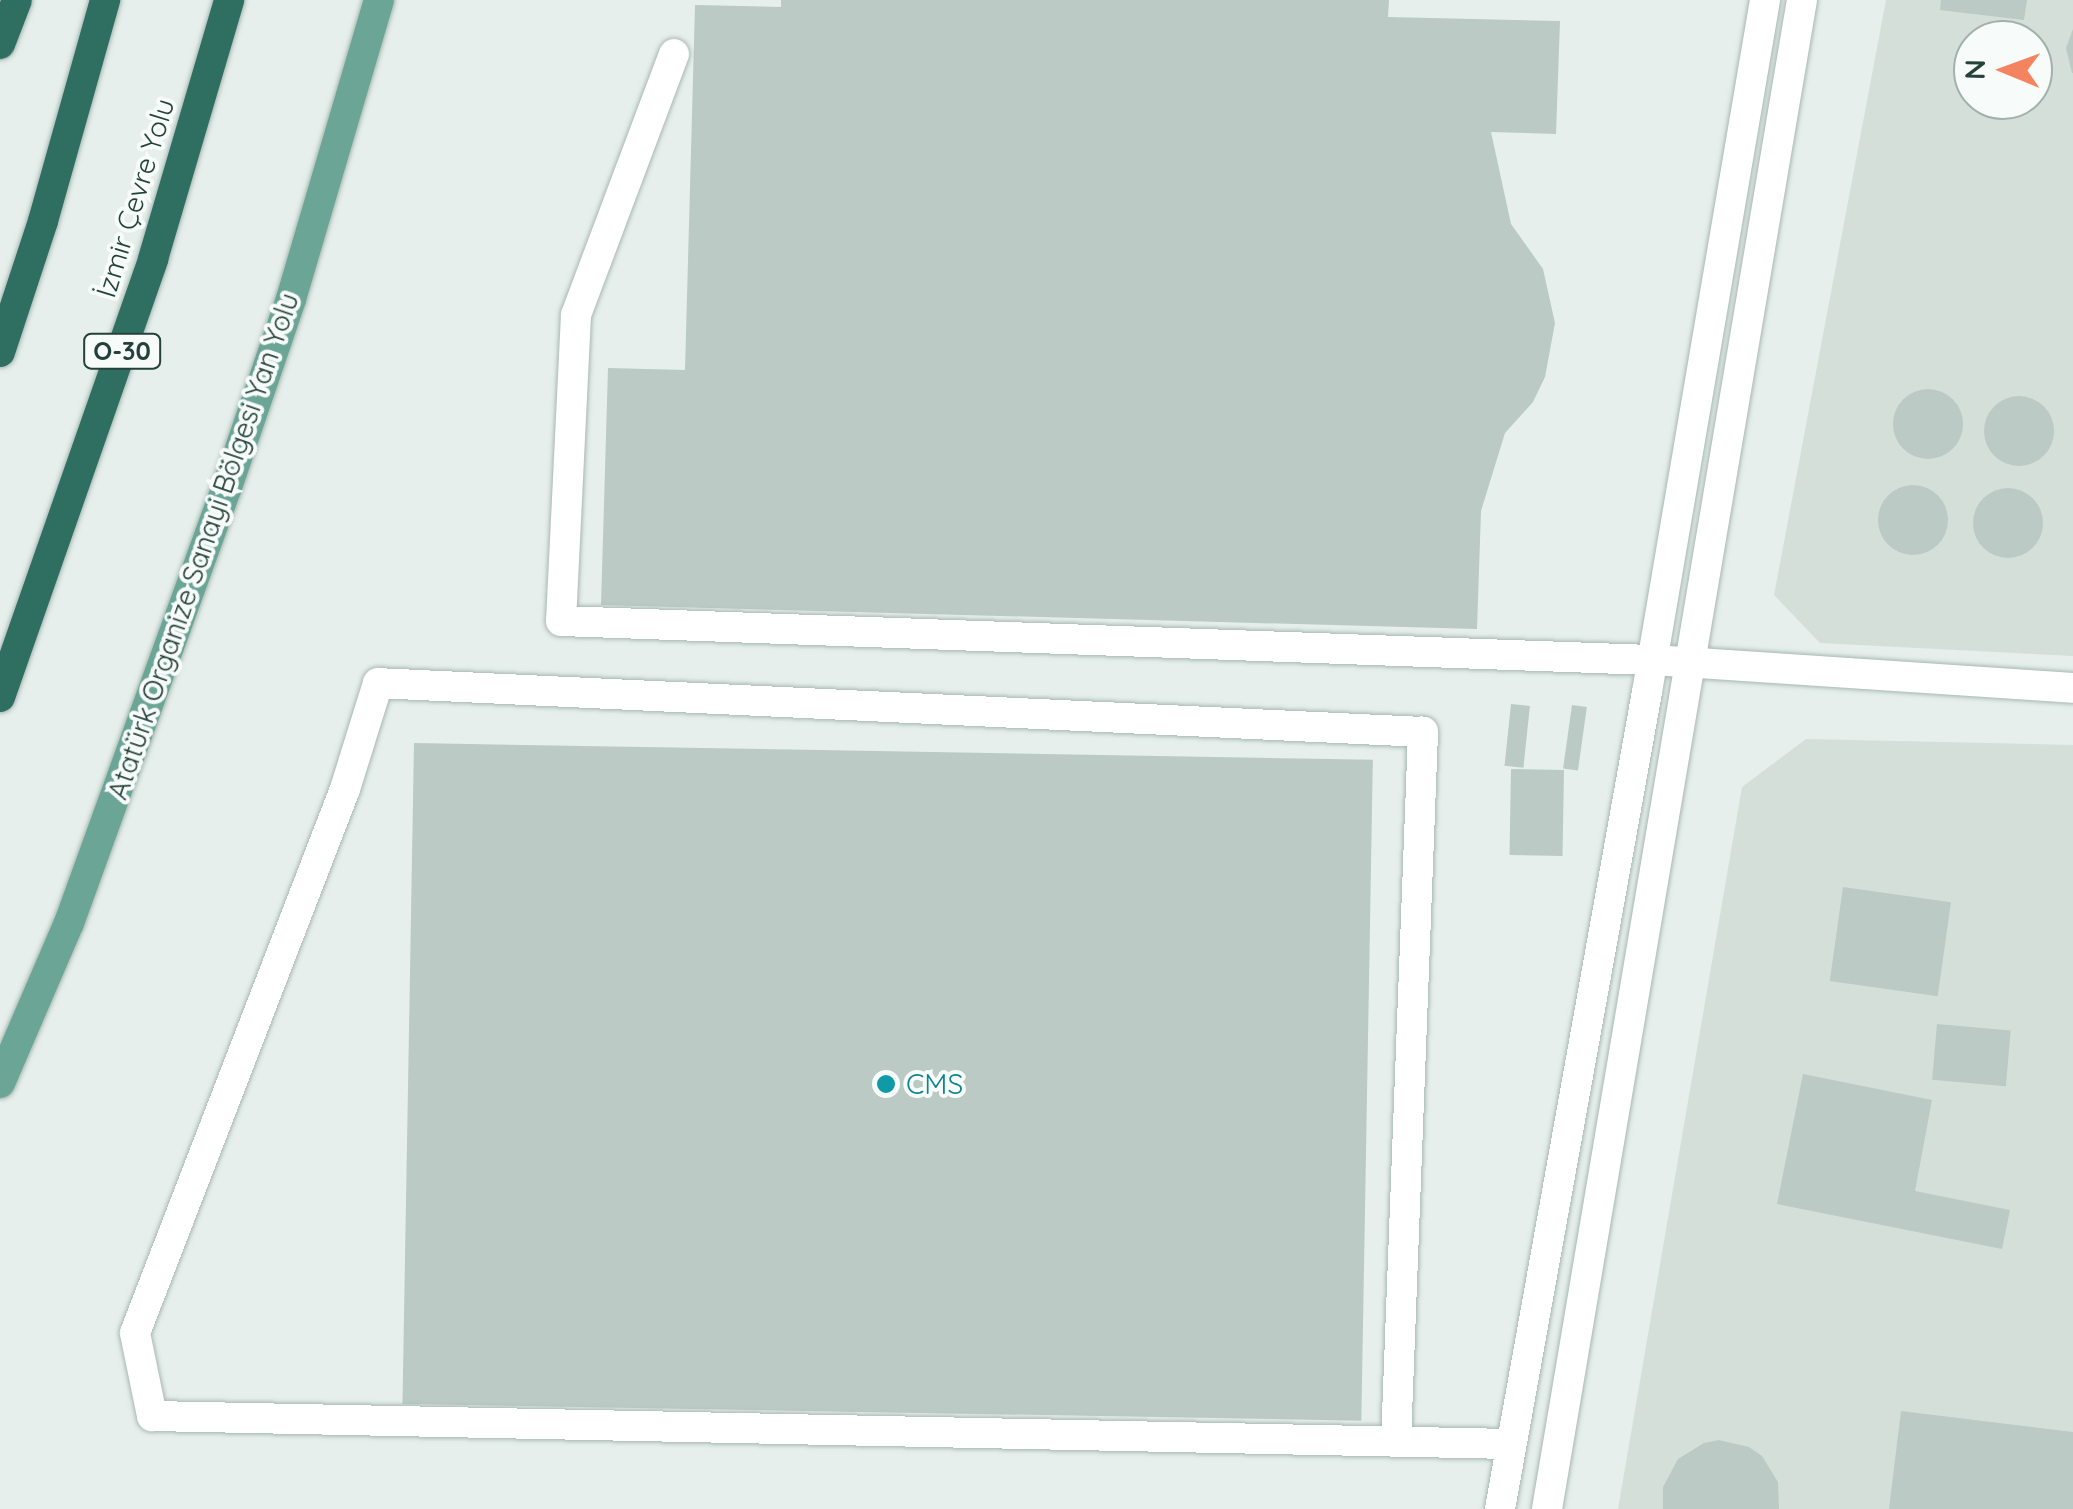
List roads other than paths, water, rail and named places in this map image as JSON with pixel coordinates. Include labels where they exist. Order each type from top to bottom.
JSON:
[{"type":"highway","points":[[0,44],[17,0]]},
{"type":"highway","points":[[0,352],[44,221],[105,0]]},
{"type":"highway","name":"İzmir Çevre Yolu","points":[[0,697],[153,260],[229,0]]},
{"type":"main road","name":"Atatürk Organize Sanayi Bölgesi Yan Yolu","points":[[0,1082],[69,923],[226,490],[291,299],[379,0]]},
{"type":"street","points":[[1500,1509],[1653,660],[1765,0]]},
{"type":"street","points":[[1547,1509],[1693,664],[1802,0]]},
{"type":"street","points":[[674,54],[576,314],[561,620],[1653,660],[2073,688]]},
{"type":"street","points":[[1396,1442],[1424,732],[378,682],[345,790],[136,1333],[152,1416],[1396,1442],[1511,1444]]},
{"type":"place","name":"CMS","points":[[886,1084]]}]
